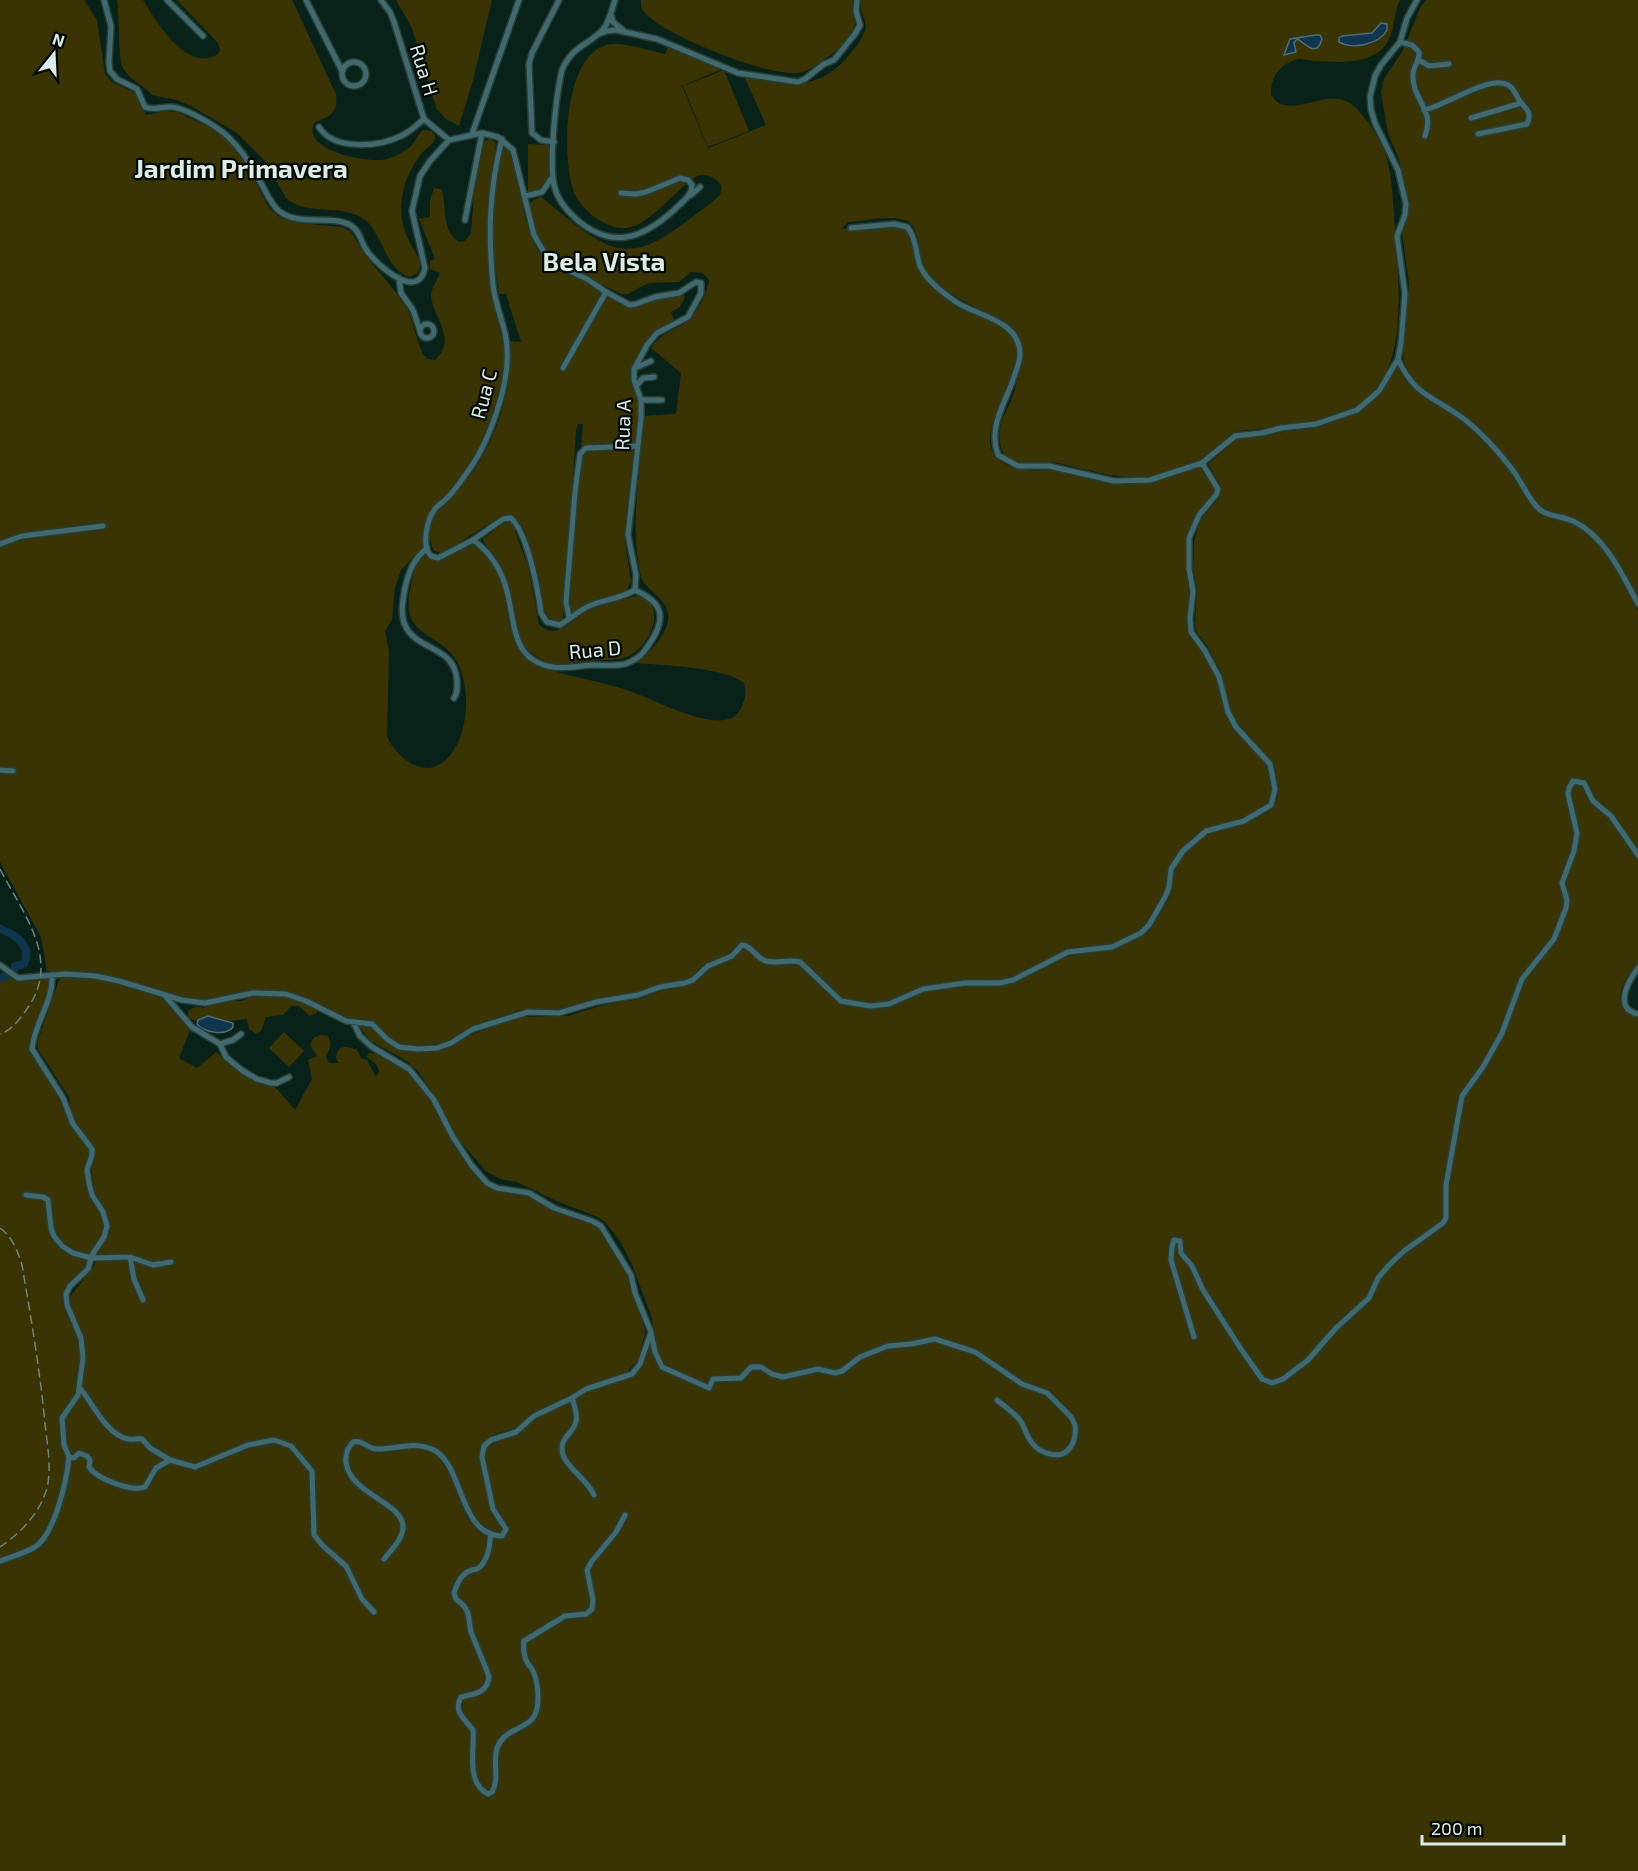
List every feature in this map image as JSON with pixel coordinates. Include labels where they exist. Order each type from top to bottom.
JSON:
[{"type":"street","points":[[104,0],[111,26],[109,62],[110,71],[114,77],[137,90],[147,108],[177,108],[217,128],[240,149],[280,212],[294,217],[340,222],[351,226],[357,231],[371,256],[384,269],[399,278],[414,282],[423,276],[425,259],[413,218],[415,191],[425,168],[449,140],[482,133],[502,139],[513,150],[516,157],[534,235],[547,257],[563,269],[593,282],[626,304],[633,305],[655,297],[679,293],[696,282],[701,284],[702,290],[688,317],[657,333],[647,345],[634,369]]},
{"type":"street","points":[[167,0],[203,36]]},
{"type":"street","name":"Rua H","points":[[381,0],[394,22],[424,119],[449,140]]},
{"type":"street","points":[[472,134],[519,0]]},
{"type":"street","points":[[554,142],[538,139],[532,133],[529,64],[532,53],[559,0]]},
{"type":"street","points":[[615,0],[604,27],[576,49],[565,62],[562,70],[554,142],[553,178],[556,192],[568,211],[586,227],[611,238],[630,237],[645,230],[666,217],[700,187]]},
{"type":"street","points":[[595,36],[607,31],[664,41],[746,75],[798,82],[822,65],[834,60],[859,29],[857,0]]},
{"type":"street","points":[[851,228],[894,224],[907,227],[913,236],[921,268],[927,277],[957,303],[991,317],[1015,336],[1020,354],[1007,398],[998,416],[995,447],[998,455],[1018,466],[1048,466],[1114,482],[1133,482],[1168,476],[1202,463],[1235,436],[1316,424],[1357,410],[1379,391],[1398,359],[1402,335],[1405,294],[1397,236],[1405,215],[1406,204],[1398,170],[1375,123],[1370,97],[1375,76],[1381,65],[1401,42],[1407,18],[1417,0]]},
{"type":"street","points":[[308,1],[342,71],[344,81],[351,85],[359,84],[366,76],[364,68],[358,62],[347,64],[342,71]]},
{"type":"street","points":[[610,14],[614,24],[627,33]]},
{"type":"street","points":[[1401,42],[1416,48],[1419,52],[1419,60],[1413,76],[1416,92],[1428,121],[1425,136]]},
{"type":"street","points":[[1419,60],[1429,66],[1449,64]]},
{"type":"street","points":[[1424,110],[1437,107],[1471,89],[1501,83],[1511,87],[1530,114],[1527,124],[1478,134]]},
{"type":"street","points":[[1471,118],[1521,103]]},
{"type":"street","points":[[319,128],[323,134],[334,141],[364,144],[404,135],[424,119]]},
{"type":"street","points":[[465,220],[482,133]]},
{"type":"street","name":"Rua C","points":[[427,548],[427,535],[434,509],[454,490],[478,455],[497,412],[506,374],[507,342],[495,299],[489,231],[490,198],[502,139]]},
{"type":"street","points":[[525,196],[539,194],[546,189],[551,181],[553,168]]},
{"type":"street","points":[[621,193],[646,192],[680,178],[688,180],[692,185],[689,196]]},
{"type":"street","points":[[399,278],[400,293],[413,310],[420,331]]},
{"type":"street","points":[[563,368],[606,292]]},
{"type":"street","points":[[1398,359],[1411,383],[1430,398],[1463,418],[1490,444],[1512,469],[1539,509],[1576,522],[1599,541],[1626,581],[1638,604]]},
{"type":"street","points":[[634,369],[651,360]]},
{"type":"street","name":"Rua A","points":[[634,369],[633,376],[641,400],[628,534],[636,575],[635,590]]},
{"type":"street","points":[[636,386],[643,378],[654,377]]},
{"type":"street","points":[[641,400],[662,400]]},
{"type":"street","points":[[569,617],[566,602],[574,492],[580,454],[586,448],[638,446]]},
{"type":"street","points":[[1,966],[14,976],[21,978],[80,975],[108,978],[182,1000],[205,1003],[253,993],[286,994],[306,1001],[340,1019],[372,1024],[387,1039],[404,1049],[437,1047],[455,1042],[473,1029],[517,1014],[559,1013],[596,1002],[638,995],[660,987],[693,980],[708,966],[728,958],[738,948],[746,945],[765,961],[800,962],[841,1001],[877,1006],[889,1004],[923,989],[965,983],[1006,982],[1068,952],[1112,947],[1141,933],[1149,925],[1169,887],[1171,869],[1183,851],[1206,831],[1244,821],[1261,812],[1271,805],[1274,796],[1274,779],[1270,764],[1236,727],[1228,712],[1214,666],[1191,632],[1193,591],[1189,569],[1189,538],[1198,515],[1216,495],[1218,489],[1202,463]]},
{"type":"street","name":"Rua D","points":[[511,518],[514,521],[530,559],[543,618],[555,625],[560,625],[569,617],[590,606],[618,599],[635,590],[656,603],[660,618],[657,631],[646,649],[633,661],[624,666],[593,665],[560,668],[543,665],[530,657],[520,645],[513,629],[507,591],[499,570],[488,552],[473,540],[503,519],[511,518]]},
{"type":"street","points":[[0,544],[22,536],[103,526]]},
{"type":"street","points":[[454,698],[457,685],[451,663],[442,653],[415,637],[404,624],[403,601],[412,565],[427,548],[431,556],[438,558],[473,540]]},
{"type":"street","points":[[0,770],[13,771]]},
{"type":"street","points":[[1194,1337],[1173,1269],[1171,1254],[1174,1240],[1180,1241],[1180,1253],[1192,1266],[1203,1290],[1241,1349],[1262,1379],[1272,1383],[1283,1379],[1308,1360],[1336,1328],[1370,1298],[1378,1278],[1390,1264],[1443,1223],[1446,1218],[1446,1185],[1462,1096],[1483,1067],[1505,1027],[1522,980],[1554,939],[1566,908],[1567,900],[1562,883],[1574,851],[1577,833],[1568,794],[1573,781],[1584,783],[1593,801],[1611,816],[1638,855]]},
{"type":"street","points":[[1638,968],[1631,977],[1624,994],[1626,1006],[1633,1013],[1638,1014]]},
{"type":"street","points":[[0,1561],[35,1547],[41,1540],[61,1500],[69,1457],[64,1445],[62,1418],[80,1389],[83,1348],[66,1294],[69,1287],[88,1269],[107,1226],[103,1212],[92,1195],[89,1183],[87,1170],[92,1149],[73,1124],[63,1098],[32,1049],[33,1040],[51,993],[52,975]]},
{"type":"street","points":[[163,994],[192,1027],[220,1044],[224,1055],[257,1079],[277,1083],[289,1077]]},
{"type":"street","points":[[353,1022],[360,1036],[372,1047],[414,1075],[434,1100],[453,1137],[477,1173],[487,1183],[497,1188],[529,1194],[554,1208],[586,1218],[602,1226],[632,1275],[635,1293],[662,1367],[696,1380],[709,1388],[713,1379],[741,1378],[751,1367],[761,1367],[772,1374],[783,1377],[819,1369],[835,1373],[842,1371],[868,1353],[888,1346],[940,1340],[975,1352],[1022,1384],[1052,1397],[1075,1425],[1075,1438],[1071,1446],[1064,1453],[1056,1455],[1040,1450],[1033,1445],[1019,1420],[998,1400]]},
{"type":"street","points":[[220,1044],[233,1040],[241,1034]]},
{"type":"street","points":[[26,1195],[43,1197],[48,1200],[54,1236],[66,1250],[78,1256],[130,1257],[153,1265],[171,1262]]},
{"type":"street","points":[[130,1257],[134,1279],[143,1300]]},
{"type":"street","points":[[384,1559],[399,1539],[403,1526],[393,1510],[360,1487],[349,1472],[346,1453],[349,1446],[355,1441],[377,1450],[414,1446],[434,1449],[457,1482],[468,1513],[490,1533],[502,1536],[506,1528],[493,1509],[482,1457],[484,1446],[491,1440],[516,1432],[534,1416],[594,1386],[623,1378],[634,1372],[640,1364],[651,1332]]},
{"type":"street","points":[[80,1389],[109,1428],[124,1438],[142,1439],[150,1448],[170,1460],[195,1467],[248,1445],[274,1440],[291,1446],[312,1471],[314,1535],[322,1546],[346,1566],[362,1599],[374,1612]]},
{"type":"street","points":[[572,1398],[577,1421],[574,1428],[564,1438],[562,1450],[566,1462],[589,1485],[594,1496]]},
{"type":"street","points":[[69,1457],[74,1458],[79,1453],[87,1456],[90,1460],[89,1467],[93,1472],[114,1483],[136,1489],[145,1487],[156,1468],[170,1460]]},
{"type":"street","points":[[490,1533],[490,1547],[483,1564],[463,1575],[454,1593],[456,1599],[468,1613],[471,1632],[489,1676],[489,1683],[483,1690],[477,1694],[461,1696],[458,1705],[461,1717],[473,1730],[472,1752],[475,1778],[480,1789],[488,1794],[497,1784],[496,1758],[499,1744],[506,1736],[526,1725],[536,1712],[538,1691],[533,1671],[525,1660],[524,1641],[565,1616],[586,1614],[592,1609],[593,1600],[587,1570],[614,1535],[625,1515]]},
{"type":"shaded area","points":[[0,0],[84,0],[97,20],[105,74],[112,82],[135,93],[146,115],[166,111],[177,112],[213,129],[227,139],[243,157],[268,207],[278,216],[298,223],[342,227],[351,232],[364,254],[408,310],[422,353],[427,359],[435,360],[442,352],[444,336],[431,296],[440,273],[430,269],[430,261],[435,259],[419,219],[430,217],[430,201],[434,188],[441,189],[449,231],[459,242],[465,241],[471,233],[475,180],[483,142],[490,139],[496,143],[488,197],[487,231],[492,299],[504,343],[504,370],[500,388],[494,413],[474,457],[458,482],[432,509],[425,526],[423,547],[401,570],[395,587],[392,620],[385,631],[389,652],[387,737],[403,758],[426,768],[442,763],[458,742],[466,712],[466,697],[460,668],[454,657],[414,623],[408,602],[411,585],[417,564],[426,553],[441,560],[471,543],[481,549],[496,571],[516,642],[523,654],[534,664],[620,688],[705,719],[732,718],[740,710],[744,700],[744,683],[723,673],[635,663],[660,639],[668,621],[667,609],[645,584],[639,567],[636,510],[643,416],[676,414],[681,373],[651,348],[661,337],[682,325],[692,316],[703,298],[709,279],[702,273],[691,272],[679,282],[650,283],[628,294],[621,294],[567,267],[551,256],[538,238],[529,207],[532,201],[541,197],[581,229],[599,240],[608,245],[631,249],[653,243],[673,231],[717,198],[722,187],[712,177],[699,175],[654,214],[635,226],[626,228],[609,225],[587,211],[573,190],[569,174],[567,132],[574,86],[582,67],[592,53],[613,44],[628,45],[665,54],[669,45],[722,69],[682,86],[708,148],[766,125],[744,76],[788,84],[801,83],[814,81],[838,67],[856,47],[865,31],[860,0],[1400,0],[1389,40],[1380,51],[1365,59],[1348,62],[1299,59],[1292,61],[1274,77],[1271,89],[1271,95],[1277,102],[1290,106],[1330,99],[1340,99],[1349,103],[1359,111],[1374,131],[1388,162],[1399,299],[1394,349],[1387,371],[1376,390],[1359,405],[1345,412],[1315,421],[1235,432],[1210,454],[1198,461],[1152,476],[1125,477],[1058,463],[1015,461],[1003,452],[999,436],[1001,424],[1014,393],[1022,360],[1023,346],[1018,335],[1000,321],[954,295],[933,279],[922,261],[915,229],[907,221],[886,218],[848,222],[841,229],[898,226],[906,229],[918,263],[941,292],[957,304],[999,324],[1014,339],[1018,354],[1015,371],[992,427],[990,443],[997,457],[1014,468],[1058,471],[1124,484],[1162,480],[1201,466],[1216,486],[1215,492],[1194,519],[1187,536],[1186,560],[1191,591],[1189,631],[1190,637],[1201,649],[1213,671],[1227,716],[1233,727],[1265,762],[1272,790],[1268,805],[1252,814],[1207,829],[1177,854],[1168,869],[1166,890],[1142,930],[1111,945],[1061,953],[1008,980],[922,988],[888,1002],[872,1004],[841,999],[805,963],[767,959],[739,943],[728,954],[705,964],[691,978],[685,980],[631,994],[602,998],[565,1009],[520,1010],[472,1026],[442,1043],[414,1046],[395,1042],[370,1020],[348,1018],[289,992],[205,1000],[188,999],[101,975],[47,971],[41,937],[0,862]]},
{"type":"shaded area","points":[[117,0],[143,0],[164,32],[174,42],[195,57],[206,58],[218,54],[220,50],[218,43],[177,0],[292,0],[336,94],[336,106],[332,113],[315,122],[312,132],[317,140],[338,153],[378,160],[404,152],[423,130],[431,131],[435,135],[433,143],[422,153],[411,169],[402,198],[404,228],[420,262],[417,274],[410,277],[395,267],[371,226],[365,220],[346,212],[314,209],[294,204],[286,198],[264,160],[237,133],[191,106],[177,100],[152,95],[130,77],[124,70],[120,57]]},
{"type":"shaded area","points":[[396,0],[492,0],[473,80],[459,126],[446,119],[436,108],[412,28]]},
{"type":"shaded area","points":[[641,0],[853,0],[855,23],[847,39],[830,55],[805,71],[784,72],[741,62],[694,43],[656,22],[645,13]]},
{"type":"shaded area","points":[[1426,0],[1638,0],[1638,601],[1620,569],[1580,523],[1572,517],[1539,506],[1498,449],[1417,385],[1405,369],[1403,351],[1409,283],[1402,232],[1408,202],[1399,159],[1388,133],[1381,92],[1384,79],[1403,50],[1421,6]]},
{"type":"shaded area","points":[[724,70],[749,131],[708,147],[683,86]]},
{"type":"shaded area","points":[[528,144],[549,145],[550,169],[544,185],[528,192]]},
{"type":"shaded area","points":[[505,146],[513,154],[525,217],[531,238],[540,254],[558,271],[588,282],[603,292],[559,369],[564,371],[606,294],[625,305],[682,293],[685,297],[680,307],[671,312],[675,322],[658,330],[633,368],[639,407],[625,526],[631,581],[626,591],[571,613],[570,598],[583,424],[578,424],[576,431],[564,608],[561,621],[551,620],[545,612],[524,529],[518,526],[515,532],[528,566],[539,624],[546,629],[559,630],[590,610],[635,596],[642,597],[652,606],[654,622],[647,638],[642,646],[624,658],[557,664],[540,658],[525,646],[519,638],[513,618],[505,577],[483,539],[508,520],[506,516],[501,516],[443,553],[434,551],[430,538],[432,519],[436,511],[462,486],[484,454],[500,418],[505,399],[510,341],[521,342],[506,294],[499,294],[494,257],[493,202],[498,165],[502,147]]},
{"type":"shaded area","points":[[1397,365],[1404,377],[1420,393],[1456,416],[1489,445],[1515,477],[1535,510],[1543,514],[1562,517],[1579,526],[1601,546],[1625,584],[1638,611],[1638,963],[1623,984],[1620,996],[1624,1009],[1638,1016],[1638,1871],[0,1871],[0,982],[9,975],[24,980],[51,977],[47,999],[37,1023],[30,1053],[66,1106],[89,1147],[85,1176],[89,1195],[105,1227],[90,1253],[84,1270],[65,1288],[62,1295],[64,1301],[69,1298],[95,1265],[98,1253],[109,1234],[110,1223],[94,1188],[91,1168],[96,1149],[77,1123],[71,1110],[69,1097],[38,1049],[38,1040],[59,980],[64,977],[110,980],[161,996],[191,1028],[179,1058],[197,1068],[216,1052],[250,1079],[275,1087],[295,1110],[312,1079],[308,1060],[317,1056],[310,1045],[314,1037],[328,1036],[330,1047],[326,1056],[329,1063],[339,1063],[336,1058],[341,1048],[357,1050],[361,1058],[367,1060],[376,1077],[379,1072],[377,1065],[367,1057],[368,1053],[376,1052],[407,1071],[433,1102],[481,1182],[493,1189],[530,1197],[598,1226],[628,1275],[644,1323],[645,1334],[637,1361],[626,1373],[593,1384],[533,1413],[517,1427],[490,1436],[481,1445],[478,1456],[489,1505],[492,1515],[503,1528],[502,1534],[487,1527],[476,1517],[449,1461],[440,1451],[422,1443],[381,1446],[354,1439],[372,1450],[421,1448],[436,1453],[457,1487],[468,1519],[489,1536],[503,1538],[509,1526],[496,1510],[484,1453],[488,1446],[517,1434],[535,1418],[591,1390],[633,1377],[641,1367],[653,1333],[652,1318],[631,1262],[620,1241],[606,1223],[598,1217],[517,1182],[500,1179],[486,1171],[457,1138],[441,1105],[417,1070],[405,1060],[371,1041],[356,1023],[369,1025],[392,1046],[403,1050],[427,1051],[449,1047],[473,1034],[519,1017],[568,1016],[607,1004],[640,999],[661,991],[687,986],[712,968],[735,957],[743,948],[750,950],[760,962],[801,966],[838,1002],[875,1009],[936,989],[968,985],[1010,984],[1068,956],[1145,934],[1150,930],[1170,897],[1175,867],[1189,848],[1218,830],[1252,821],[1272,809],[1278,797],[1273,763],[1234,718],[1220,670],[1208,647],[1196,631],[1197,587],[1193,569],[1194,541],[1201,519],[1219,498],[1222,488],[1208,464],[1237,439],[1322,426],[1365,408],[1380,393]]},
{"type":"shaded area","points":[[254,995],[289,996],[317,1009],[317,1013],[310,1016],[299,1006],[291,1006],[283,1015],[266,1017],[261,1031],[256,1034],[249,1029],[247,1019],[229,1021],[208,1016],[197,1022],[188,1017],[188,1011],[197,1006],[204,1008],[222,1001],[242,1001]]},
{"type":"shaded area","points":[[284,1032],[304,1051],[289,1067],[269,1048]]},
{"type":"water","points":[[1381,23],[1387,24],[1387,30],[1379,39],[1358,45],[1339,42],[1342,36],[1372,33]]},
{"type":"water","points":[[1320,35],[1322,39],[1317,48],[1311,48],[1297,39],[1294,43],[1296,52],[1284,55],[1290,39]]},
{"type":"water","points":[[208,1016],[233,1023],[233,1027],[225,1032],[205,1030],[197,1024],[198,1020]]},
{"type":"waterway","points":[[0,929],[17,938],[26,952],[24,964],[15,966],[13,973],[0,978]]},
{"type":"railway","points":[[0,869],[28,920],[40,955],[41,973],[37,991],[27,1009],[12,1027],[0,1034]]},
{"type":"railway","points":[[0,1228],[11,1240],[22,1265],[41,1384],[49,1468],[45,1493],[36,1511],[24,1527],[0,1547]]},
{"type":"district","name":"Jardim Primavera","points":[[241,169]]},
{"type":"district","name":"Bela Vista","points":[[604,262]]}]
